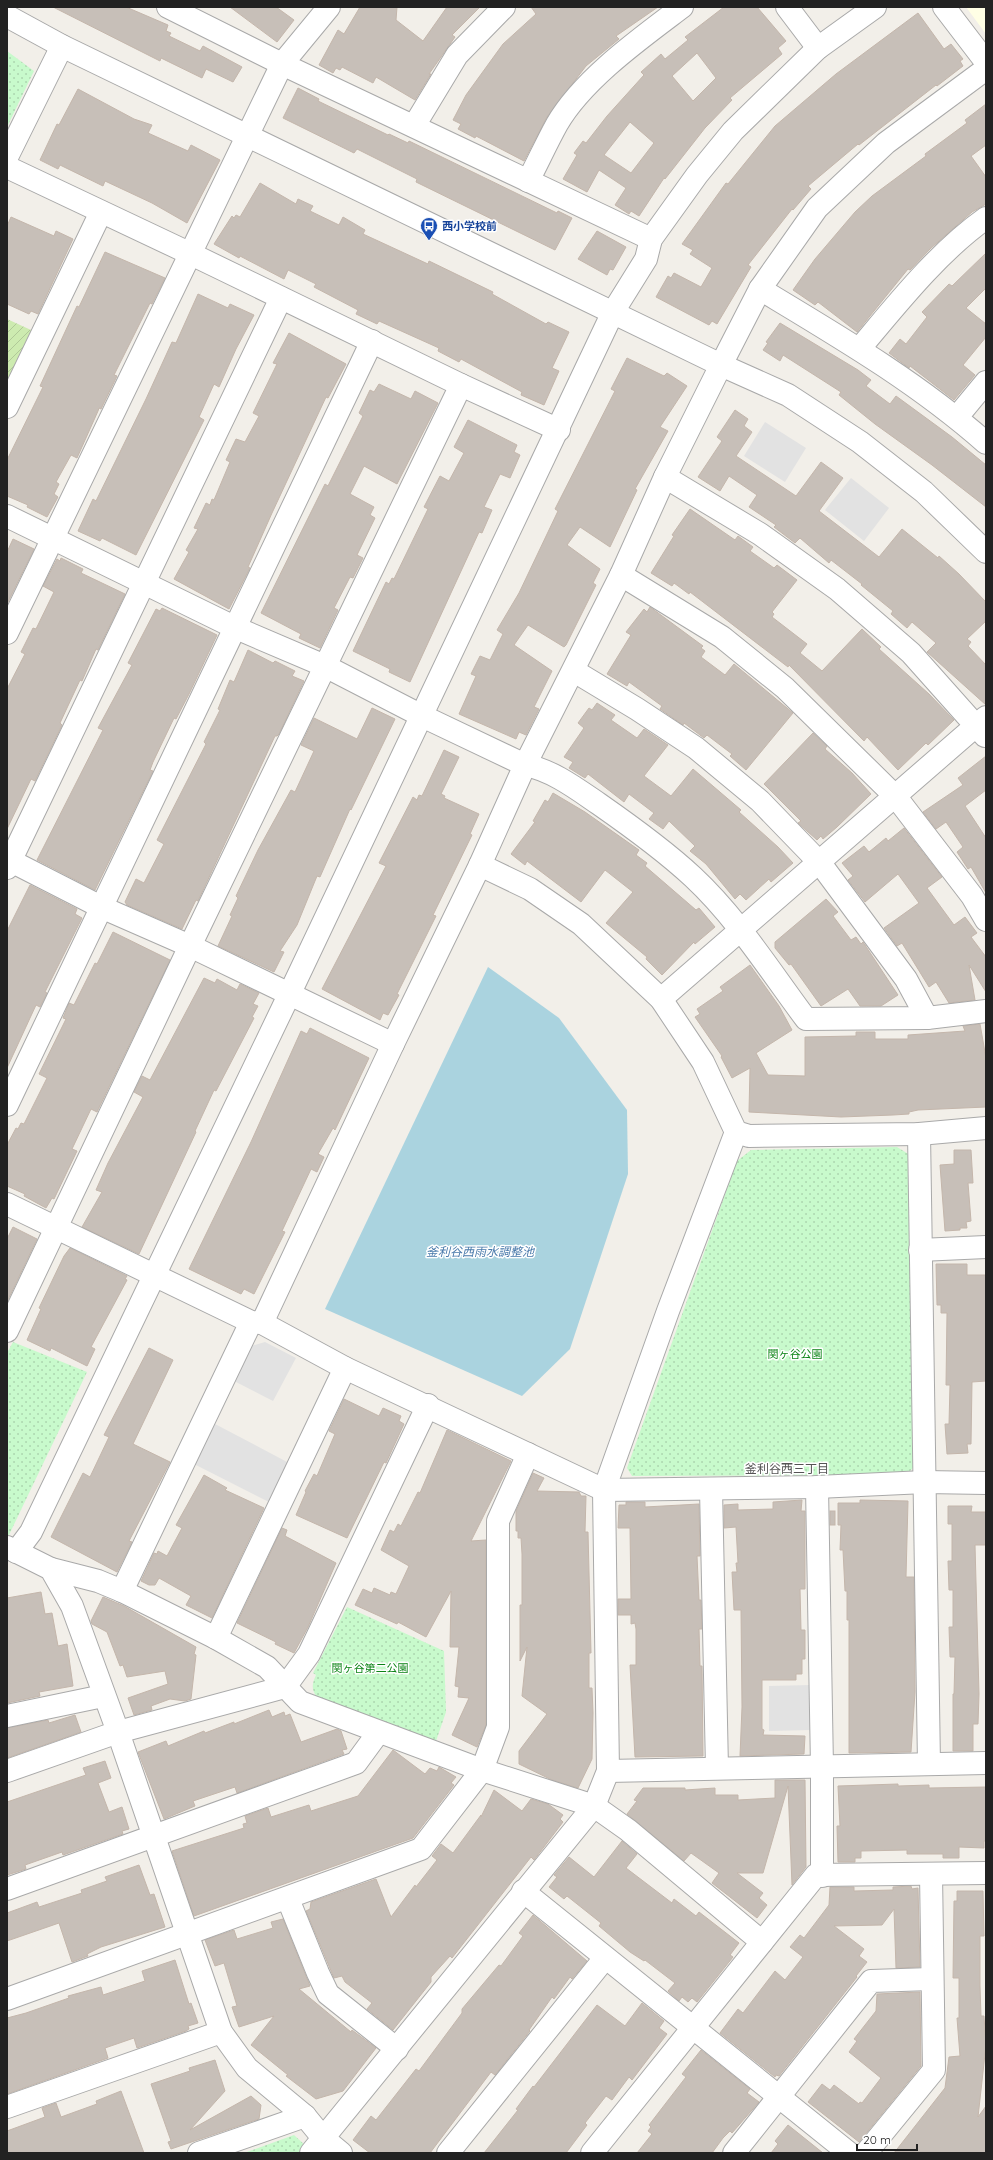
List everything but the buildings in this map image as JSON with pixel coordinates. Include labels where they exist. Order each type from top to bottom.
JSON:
[{"type":"street","points":[[7,633],[282,64],[329,7]]},
{"type":"street","points":[[414,126],[457,55],[504,7]]},
{"type":"street","points":[[528,181],[558,123],[585,89],[624,52],[682,7]]},
{"type":"street","points":[[787,7],[818,48]]},
{"type":"street","points":[[762,1942],[628,1830],[594,1806],[482,1770],[378,1733],[300,1702],[267,1667],[216,1638],[122,1591],[98,1581],[51,1570],[10,1552],[31,1532],[289,995],[420,715],[559,430],[613,312],[646,260],[651,240],[697,175],[733,131],[818,48],[875,7]]},
{"type":"street","points":[[944,7],[986,62]]},
{"type":"street","points":[[173,8],[282,64],[651,240]]},
{"type":"street","points":[[7,16],[62,46],[721,364],[788,394],[860,442],[924,492],[986,552]]},
{"type":"street","points":[[7,157],[62,46]]},
{"type":"street","points":[[122,1591],[393,1044],[480,865],[525,765],[574,671],[596,623],[621,575],[665,477],[760,289],[817,208],[886,143],[986,69]]},
{"type":"street","points":[[7,167],[372,341],[460,385],[559,430]]},
{"type":"street","points":[[7,407],[101,212]]},
{"type":"street","points":[[860,348],[910,288],[973,227],[986,218]]},
{"type":"street","points":[[760,289],[860,348],[957,417],[986,443]]},
{"type":"street","points":[[281,298],[8,863],[101,907],[190,946],[393,1044]]},
{"type":"street","points":[[7,1105],[372,341]]},
{"type":"street","points":[[957,417],[986,382]]},
{"type":"street","points":[[7,1331],[190,946],[460,385]]},
{"type":"street","points":[[661,998],[896,797],[983,727],[911,653],[837,589],[760,534],[665,477]]},
{"type":"street","points":[[7,516],[236,628],[325,666],[420,715],[525,765],[542,768],[587,796],[639,832],[693,878],[741,931],[806,1019],[927,1018],[986,1011]]},
{"type":"street","points":[[621,575],[722,637],[785,688],[896,797],[972,896],[986,920]]},
{"type":"street","points":[[574,671],[637,709],[696,748],[760,801],[820,863],[906,979],[927,1018]]},
{"type":"street","points":[[317,2146],[594,1806],[608,1771],[604,1490],[668,1310],[736,1132],[703,1062],[661,998],[581,924],[530,889],[480,865]]},
{"type":"street","points":[[736,1132],[749,1136],[919,1134],[986,1128]]},
{"type":"street","points":[[919,1134],[929,1764]]},
{"type":"street","points":[[7,1204],[154,1276],[256,1322],[345,1368],[428,1405],[604,1490],[817,1487],[925,1482],[986,1483]]},
{"type":"street","points":[[920,1250],[986,1247]]},
{"type":"street","points":[[216,1638],[345,1368]]},
{"type":"street","points":[[7,1771],[118,1732],[285,1687],[308,1654],[428,1405]]},
{"type":"street","points":[[7,1998],[288,1899],[422,1849],[482,1770],[498,1727],[498,1521],[528,1454]]},
{"type":"street","points":[[817,1487],[822,1767],[822,1876]]},
{"type":"street","points":[[711,1489],[716,1768]]},
{"type":"street","points":[[51,1570],[72,1606],[103,1696],[118,1732],[221,2032],[247,2068],[305,2116],[317,2146]]},
{"type":"street","points":[[7,1716],[103,1696]]},
{"type":"street","points":[[7,1889],[356,1763],[378,1733]]},
{"type":"street","points":[[608,1771],[986,1763]]},
{"type":"street","points":[[592,2153],[816,1875],[986,1873]]},
{"type":"street","points":[[866,2153],[934,2070],[931,1979],[932,1874]]},
{"type":"street","points":[[524,1891],[605,1958],[780,2096],[849,2153]]},
{"type":"street","points":[[288,1899],[318,1974],[328,1994],[397,2049]]},
{"type":"street","points":[[448,2153],[605,1958]]},
{"type":"street","points":[[734,2153],[871,1981],[931,1979]]},
{"type":"street","points":[[7,2107],[221,2032]]},
{"type":"street","points":[[200,2153],[305,2116]]},
{"type":"street","points":[[317,2146],[341,2153]]},
{"type":"shaded area","points":[[966,7],[986,7],[986,34]]},
{"type":"shaded area","points":[[765,422],[806,448],[785,482],[744,456]]},
{"type":"shaded area","points":[[851,478],[889,508],[864,541],[825,510]]},
{"type":"shaded area","points":[[265,1342],[296,1358],[273,1401],[234,1381],[251,1346]]},
{"type":"shaded area","points":[[215,1424],[289,1463],[269,1502],[194,1464]]},
{"type":"shaded area","points":[[811,1685],[811,1730],[769,1731],[769,1686]]},
{"type":"green space","points":[[7,51],[34,71],[7,127]]},
{"type":"green space","points":[[7,319],[31,330],[32,334],[7,389]]},
{"type":"green space","name":"関ヶ谷公園","points":[[897,1147],[910,1155],[918,1463],[906,1475],[632,1476],[627,1468],[737,1161],[751,1150]]},
{"type":"green space","points":[[13,1342],[87,1372],[8,1537],[7,1353]]},
{"type":"green space","name":"関ヶ谷第二公園","points":[[347,1607],[444,1651],[446,1712],[435,1744],[317,1697],[315,1694],[313,1686],[316,1675],[313,1673]]},
{"type":"green space","points":[[294,2135],[307,2147],[302,2153],[244,2153]]},
{"type":"water","name":"釜利谷西雨水調整池","points":[[488,967],[559,1018],[627,1110],[628,1174],[570,1349],[522,1396],[325,1309]]},
{"type":"place","name":"西小学校前","points":[[429,241]]},
{"type":"district","name":"釜利谷西三丁目","points":[[787,1468]]}]
